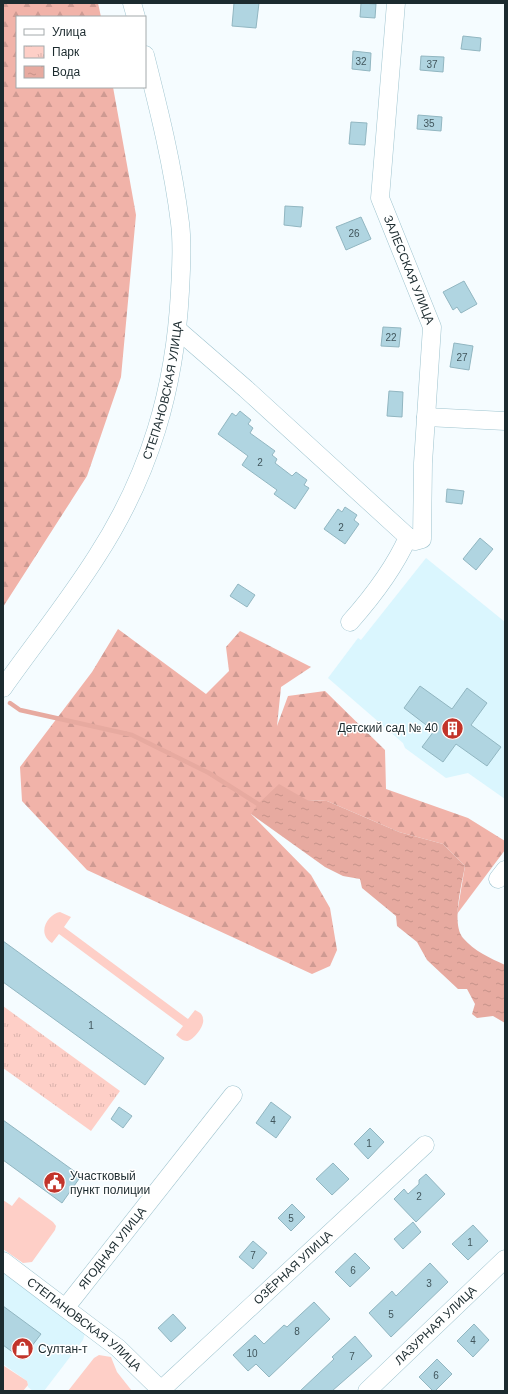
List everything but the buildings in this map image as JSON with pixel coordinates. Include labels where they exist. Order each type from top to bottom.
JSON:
[{"type":"street","points":[[132,3],[136,16]]},
{"type":"street","name":"ЗАЛЕССКАЯ УЛИЦА","points":[[396,3],[380,198],[432,327],[426,417],[415,538]]},
{"type":"street","name":"СТЕПАНОВСКАЯ УЛИЦА","points":[[3,688],[85,573],[122,511],[155,438],[163,411],[172,369],[178,330],[182,256],[180,224],[163,126],[146,59]]},
{"type":"street","points":[[178,330],[415,538],[399,557],[369,600],[350,622]]},
{"type":"street","points":[[426,417],[505,421]]},
{"type":"street","name":"ЯГОДНАЯ УЛИЦА","points":[[66,1307],[233,1095]]},
{"type":"street","name":"ОЗЁРНАЯ УЛИЦА","points":[[162,1391],[425,1145]]},
{"type":"street","name":"ЛАЗУРНАЯ УЛИЦА","points":[[366,1391],[505,1259]]},
{"type":"street","name":"СТЕПАНОВСКАЯ УЛИЦА","points":[[3,1261],[66,1307],[118,1348],[162,1391]]},
{"type":"shaded area","points":[[426,558],[505,622],[505,799],[468,773],[446,778],[405,748],[403,743],[328,678],[358,638],[361,640]]},
{"type":"shaded area","points":[[3,1268],[85,1333],[83,1340],[44,1391],[33,1391],[28,1387],[27,1381],[3,1364]]},
{"type":"green space","points":[[3,3],[98,3],[101,16],[16,16],[16,88],[113,88],[136,215],[121,377],[87,476],[3,607]]},
{"type":"green space","points":[[118,629],[206,694],[229,671],[226,647],[240,631],[311,667],[281,687],[277,726],[288,696],[325,691],[385,750],[386,789],[468,818],[505,841],[505,850],[457,914],[465,866],[443,844],[399,832],[327,801],[307,800],[251,814],[311,875],[330,908],[337,950],[330,966],[312,974],[87,870],[22,801],[20,767],[92,672]]},
{"type":"green space","points":[[60,912],[71,917],[64,927],[188,1019],[195,1010],[200,1013],[203,1017],[203,1022],[196,1035],[187,1041],[182,1039],[176,1035],[183,1026],[59,934],[52,943],[47,939],[44,929],[46,924],[51,916]]},
{"type":"green space","points":[[3,1006],[120,1091],[91,1131],[3,1068]]},
{"type":"green space","points":[[19,1197],[53,1222],[56,1226],[55,1230],[32,1262],[23,1263],[3,1249],[3,1200],[12,1206]]},
{"type":"green space","points":[[99,1355],[111,1357],[117,1372],[132,1391],[68,1391],[94,1358]]},
{"type":"green space","points":[[4,1366],[27,1381],[28,1385],[23,1391],[3,1391]]},
{"type":"water","points":[[279,784],[307,800],[327,801],[399,832],[443,844],[465,866],[458,903],[458,923],[460,932],[467,943],[472,947],[482,954],[505,965],[505,1023],[493,1016],[477,1018],[472,1014],[475,1004],[467,989],[458,989],[427,960],[417,942],[397,926],[396,916],[362,888],[360,879],[343,876],[325,867],[251,814],[258,804]]},
{"type":"waterway","points":[[10,703],[20,710],[132,735],[209,773],[258,804]]},
{"type":"place","name":"Детский сад № 40","points":[[453,728]]},
{"type":"place","name":"Участковый пункт полиции","points":[[55,1183]]},
{"type":"place","name":"Султан-т","points":[[23,1349]]}]
